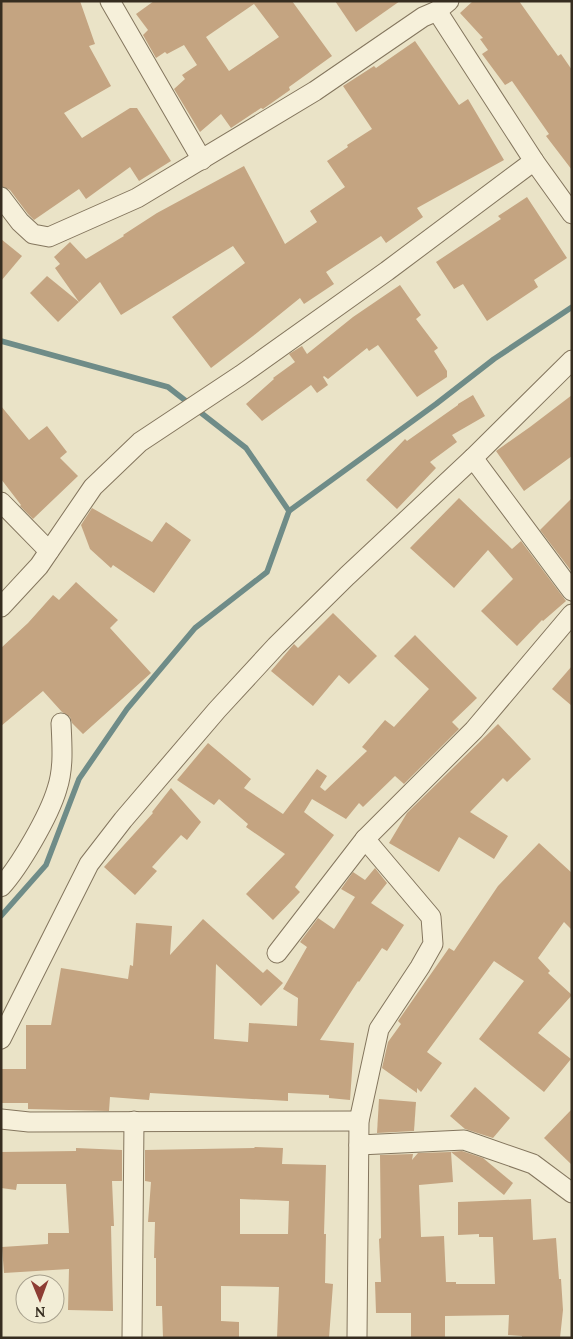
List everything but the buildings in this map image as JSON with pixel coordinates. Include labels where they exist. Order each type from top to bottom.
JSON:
[{"type":"street","points":[[110,1],[202,160]]},
{"type":"street","points":[[1,197],[20,222],[34,234],[49,237],[137,198],[202,160],[315,91],[423,17],[443,6],[534,161],[572,214]]},
{"type":"street","points":[[1,607],[39,566],[92,487],[140,442],[241,374],[387,271],[534,161]]},
{"type":"street","points":[[1,1038],[89,864],[123,820],[217,710],[276,646],[354,569],[473,458],[572,360]]},
{"type":"street","points":[[473,458],[572,591]]},
{"type":"street","points":[[1,502],[49,551]]},
{"type":"street","points":[[277,953],[365,839],[474,730],[572,614]]},
{"type":"street","points":[[4,878],[42,824],[57,789],[63,755],[61,723]]},
{"type":"street","points":[[357,1338],[359,1121],[379,1029],[433,944],[431,917],[365,839]]},
{"type":"street","points":[[1,1119],[29,1122],[359,1121]]},
{"type":"street","points":[[132,1338],[134,1121]]},
{"type":"street","points":[[359,1144],[464,1140],[533,1164],[572,1193]]},
{"type":"waterway","points":[[1,916],[46,865],[79,779],[127,709],[195,628],[267,572],[289,511],[436,404],[494,359],[572,307]]},
{"type":"waterway","points":[[1,341],[168,387],[246,448],[289,511]]}]
